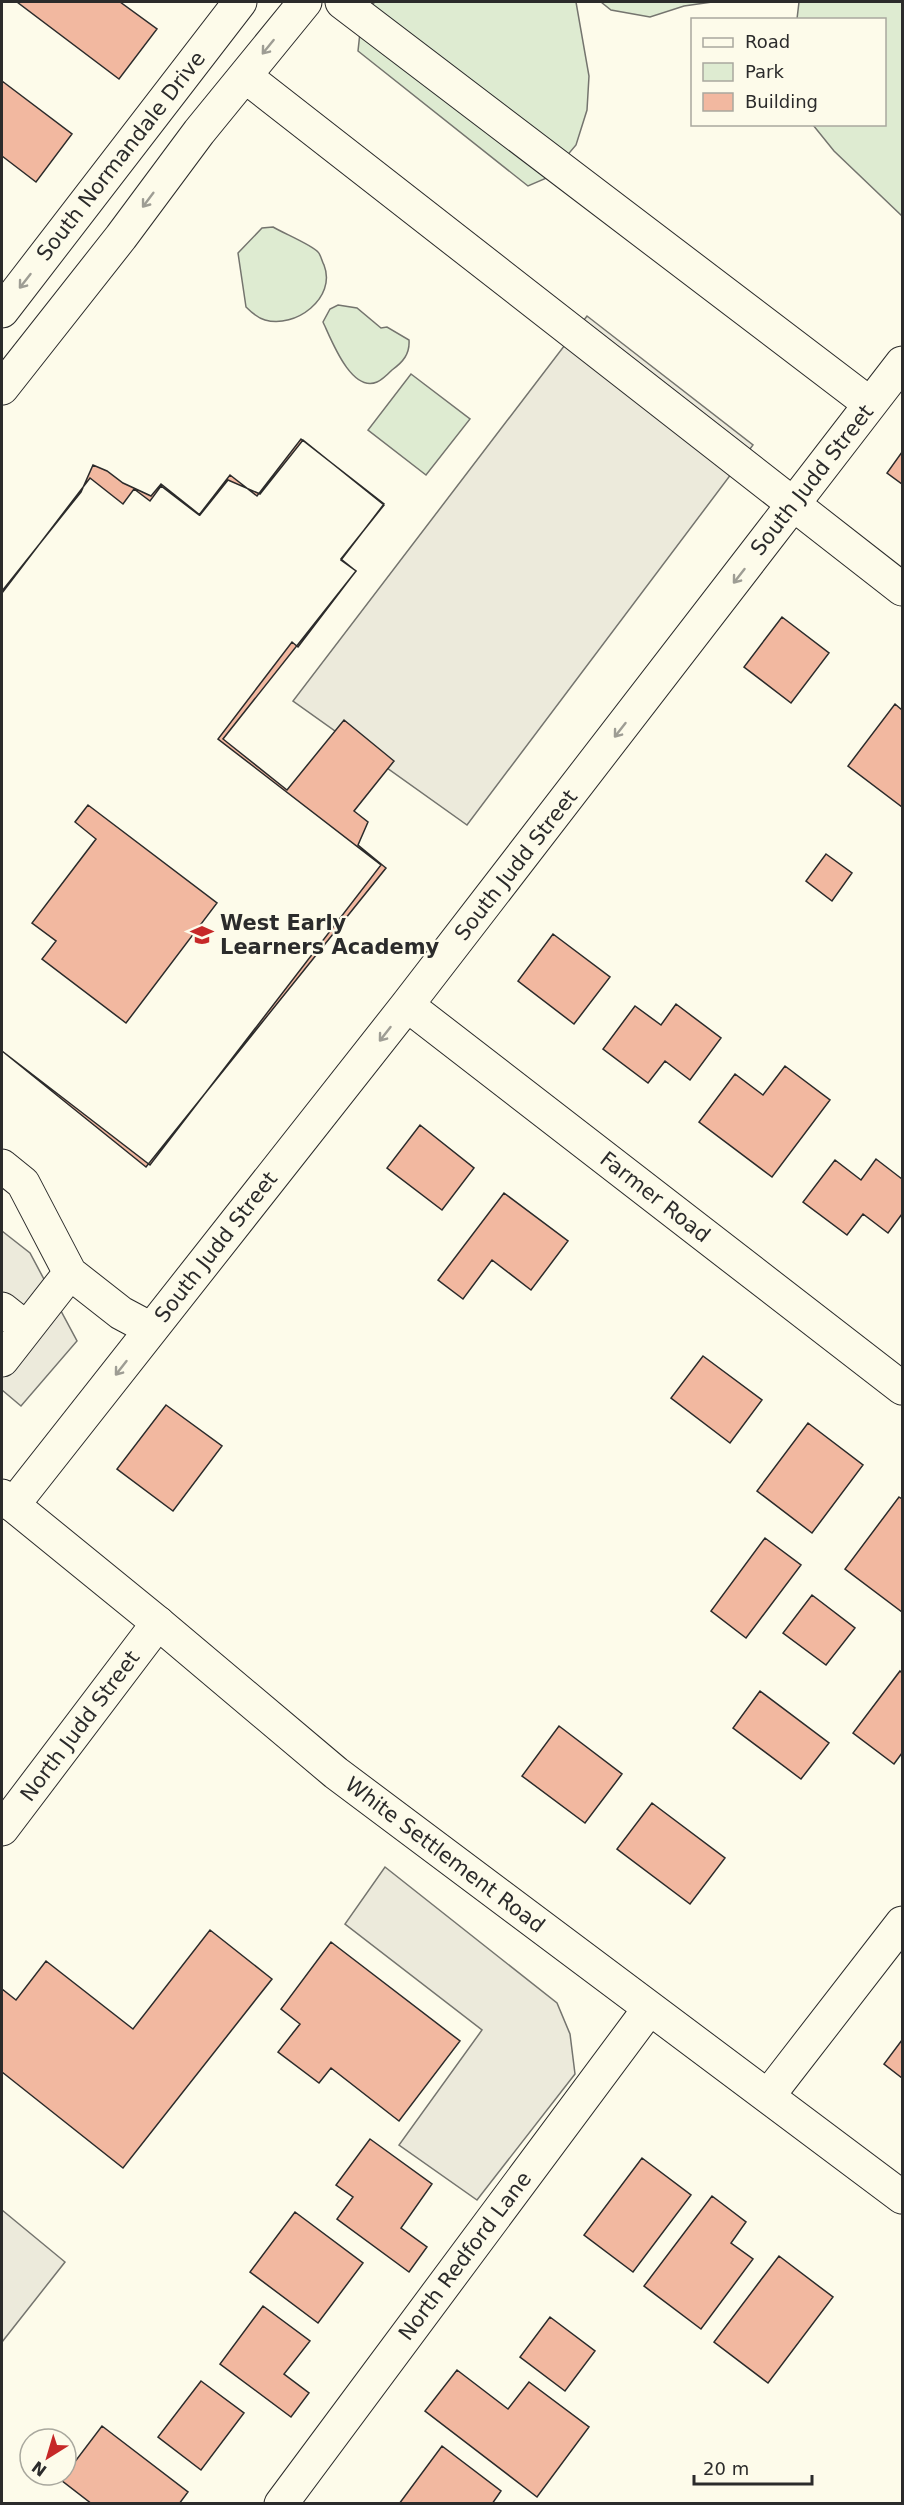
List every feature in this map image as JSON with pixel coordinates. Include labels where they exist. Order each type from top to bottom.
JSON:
[{"type":"street","name":"South Normandale Drive","points":[[2,311],[240,2]]},
{"type":"street","points":[[2,388],[244,76],[305,2]]},
{"type":"street","points":[[342,2],[870,404]]},
{"type":"street","points":[[244,76],[903,589]]},
{"type":"street","name":"South Judd Street","points":[[7,1500],[151,1329],[407,1005],[903,363]]},
{"type":"street","name":"Farmer Road","points":[[407,1005],[903,1388]]},
{"type":"street","points":[[2,1166],[23,1183],[70,1273],[121,1313],[151,1329]]},
{"type":"street","points":[[2,1360],[14,1319],[70,1273]]},
{"type":"street","name":"White Settlement Road","points":[[7,1500],[336,1773],[903,2197]]},
{"type":"street","name":"North Judd Street","points":[[2,1829],[158,1623]]},
{"type":"street","points":[[768,2097],[903,1923]]},
{"type":"street","name":"North Redford Lane","points":[[281,2504],[650,2009]]},
{"type":"green space","points":[[375,2],[576,2],[589,76],[587,110],[576,145],[549,177],[528,186],[358,51],[362,14]]},
{"type":"green space","points":[[601,2],[712,2],[684,6],[650,17],[611,10]]},
{"type":"green space","points":[[799,2],[902,2],[902,216],[834,151],[814,126],[886,126],[886,18],[797,18]]},
{"type":"green space","points":[[273,227],[315,249],[324,265],[326,277],[324,289],[311,308],[289,320],[277,322],[262,319],[246,307],[238,253],[262,228]]},
{"type":"green space","points":[[338,305],[357,308],[381,328],[387,327],[409,340],[405,357],[379,381],[368,383],[359,380],[343,362],[337,351],[323,322],[330,309]]},
{"type":"green space","points":[[411,374],[470,419],[426,475],[368,430]]},
{"type":"shaded area","points":[[587,316],[753,445],[467,825],[293,701]]},
{"type":"shaded area","points":[[2,1231],[30,1253],[77,1341],[21,1406],[2,1390]]},
{"type":"shaded area","points":[[385,1867],[557,2003],[570,2034],[575,2074],[477,2200],[399,2145],[482,2030],[345,1924]]},
{"type":"shaded area","points":[[2,2210],[65,2262],[2,2342]]},
{"type":"building","points":[[17,2],[120,2],[157,29],[119,79]]},
{"type":"building","points":[[2,81],[72,134],[36,182],[2,156]]},
{"type":"building","points":[[301,439],[384,504],[341,560],[356,571],[298,647],[292,642],[218,739],[381,865],[150,1165],[2,1051],[2,593],[90,478],[123,504],[134,489],[150,501],[161,486],[199,515],[230,475],[257,496]],"holes":[[[88,805],[217,903],[126,1023],[42,959],[56,941],[32,923],[96,839],[75,822]]]},
{"type":"building","points":[[303,440],[384,505],[341,559],[356,571],[223,739],[287,790],[344,720],[394,761],[354,811],[368,822],[358,845],[386,868],[146,1167],[2,1051],[2,591],[81,492],[93,465],[151,496],[161,484],[200,515],[228,480],[260,494]]},
{"type":"building","points":[[902,452],[902,484],[887,473]]},
{"type":"building","points":[[782,617],[829,653],[791,703],[744,667]]},
{"type":"building","points":[[895,704],[902,710],[902,807],[848,766]]},
{"type":"building","points":[[826,854],[852,873],[832,901],[806,881]]},
{"type":"building","points":[[553,934],[610,977],[574,1024],[518,981]]},
{"type":"building","points":[[676,1004],[721,1038],[690,1080],[665,1061],[648,1083],[603,1049],[635,1006],[661,1025]]},
{"type":"building","points":[[785,1066],[830,1100],[772,1177],[699,1122],[735,1074],[763,1095]]},
{"type":"building","points":[[420,1125],[474,1168],[442,1210],[387,1168]]},
{"type":"building","points":[[876,1159],[902,1179],[902,1214],[888,1233],[863,1214],[847,1235],[803,1202],[835,1160],[861,1180]]},
{"type":"building","points":[[504,1193],[568,1241],[531,1290],[492,1260],[463,1299],[438,1280]]},
{"type":"building","points":[[703,1356],[762,1400],[730,1443],[671,1398]]},
{"type":"building","points":[[166,1405],[222,1446],[173,1511],[117,1469]]},
{"type":"building","points":[[808,1423],[863,1465],[812,1533],[757,1491]]},
{"type":"building","points":[[899,1497],[902,1499],[902,1612],[845,1569]]},
{"type":"building","points":[[765,1538],[801,1565],[746,1638],[711,1611]]},
{"type":"building","points":[[812,1595],[855,1628],[826,1665],[783,1633]]},
{"type":"building","points":[[900,1671],[902,1673],[902,1753],[894,1764],[853,1733]]},
{"type":"building","points":[[760,1691],[829,1743],[801,1779],[733,1728]]},
{"type":"building","points":[[559,1726],[622,1774],[585,1823],[522,1776]]},
{"type":"building","points":[[652,1803],[725,1858],[690,1904],[617,1849]]},
{"type":"building","points":[[210,1930],[272,1979],[123,2168],[2,2072],[2,1989],[16,2000],[46,1961],[133,2029]]},
{"type":"building","points":[[331,1942],[460,2041],[399,2121],[331,2068],[319,2083],[278,2052],[300,2024],[281,2009]]},
{"type":"building","points":[[902,2040],[902,2078],[884,2064]]},
{"type":"building","points":[[370,2139],[432,2184],[401,2228],[427,2247],[409,2272],[337,2219],[353,2197],[336,2185]]},
{"type":"building","points":[[642,2158],[691,2195],[633,2272],[584,2235]]},
{"type":"building","points":[[712,2196],[746,2222],[731,2243],[753,2259],[701,2329],[644,2286]]},
{"type":"building","points":[[295,2212],[363,2263],[318,2323],[250,2272]]},
{"type":"building","points":[[779,2256],[833,2297],[768,2383],[714,2342]]},
{"type":"building","points":[[263,2306],[310,2341],[284,2374],[309,2393],[291,2417],[220,2364]]},
{"type":"building","points":[[550,2317],[595,2351],[565,2391],[520,2357]]},
{"type":"building","points":[[457,2370],[508,2409],[529,2382],[589,2427],[537,2497],[425,2411]]},
{"type":"building","points":[[201,2381],[244,2413],[201,2470],[158,2437]]},
{"type":"building","points":[[102,2426],[188,2492],[179,2504],[92,2504],[70,2487],[78,2487],[78,2458]]},
{"type":"building","points":[[442,2446],[501,2491],[492,2504],[399,2504]]},
{"type":"place","name":"West Early Learners Academy","points":[[202,935]]}]
